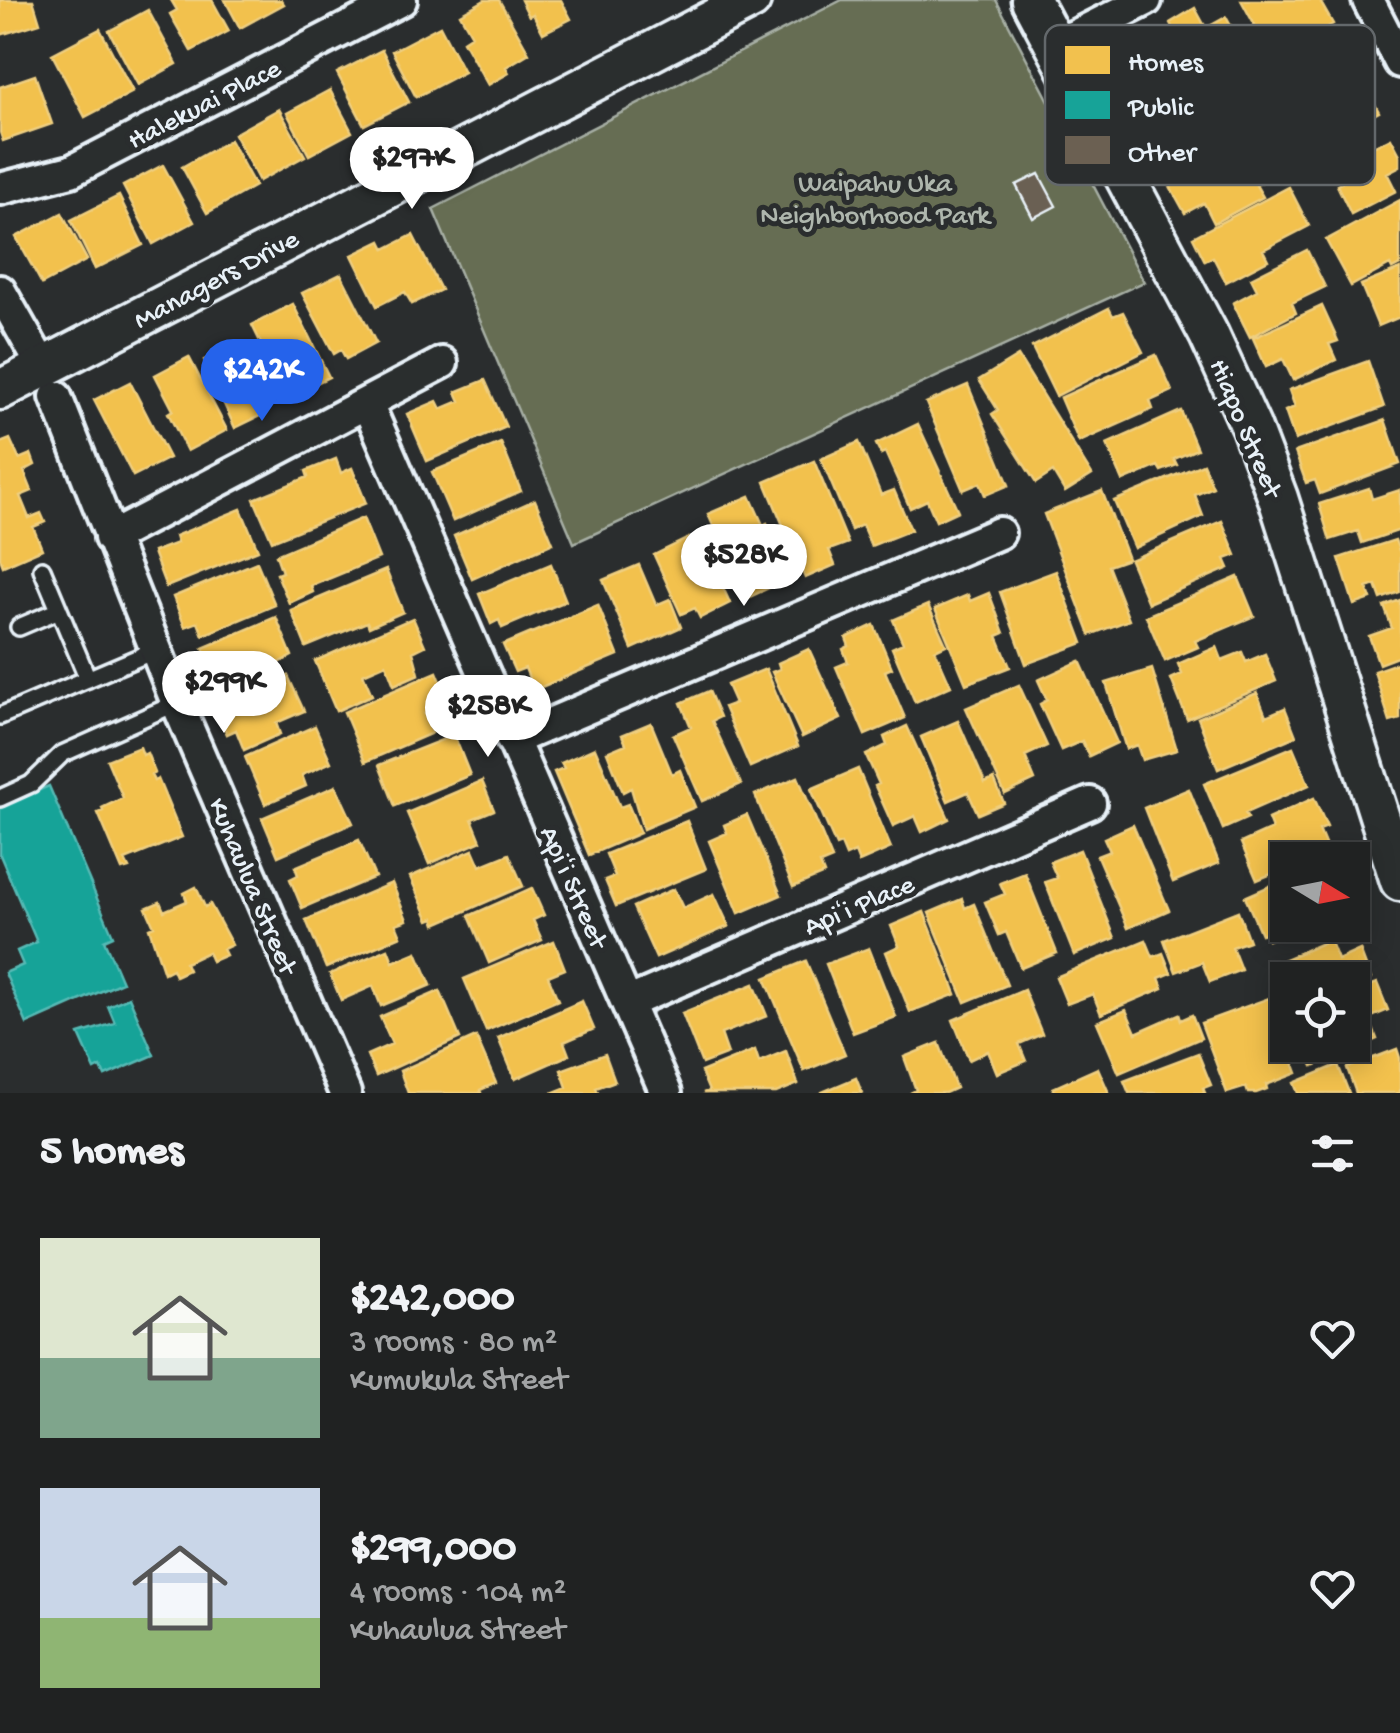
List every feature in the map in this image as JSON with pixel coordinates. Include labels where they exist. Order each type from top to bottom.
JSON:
[{"type":"street","name":"Halekuai Place","points":[[0,190],[71,171],[401,0]]},
{"type":"street","name":"Managers Drive","points":[[0,390],[50,382],[751,0]]},
{"type":"street","name":"Hiapo Street","points":[[1031,0],[1045,27]]},
{"type":"street","points":[[1097,25],[1146,0]]},
{"type":"street","points":[[1368,0],[1400,62]]},
{"type":"street","name":"Hiapo Street","points":[[1129,185],[1208,335],[1251,427],[1278,498],[1400,881]]},
{"type":"street","name":"Kuhaulua Street","points":[[0,291],[50,382],[156,650],[345,1093]]},
{"type":"street","points":[[110,538],[442,363]]},
{"type":"street","name":"Apiʻi Street","points":[[367,403],[666,1093]]},
{"type":"street","points":[[512,740],[999,533]]},
{"type":"street","name":"Apiʻi Place","points":[[627,1002],[1090,803]]},
{"type":"lane","points":[[42,569],[88,679]]},
{"type":"lane","points":[[19,627],[59,610]]},
{"type":"lane","points":[[0,716],[156,650]]},
{"type":"lane","points":[[0,798],[30,784],[62,754],[178,703]]},
{"type":"green space","name":"Waipahu Uka Neighborhood Park","points":[[842,0],[996,0],[1045,93],[1045,185],[1093,185],[1144,282],[574,543],[433,209]]},
{"type":"building: Homes","points":[[0,0],[33,0],[40,23],[0,35]]},
{"type":"building: Homes","points":[[171,0],[212,0],[229,31],[191,51],[170,14],[177,10]]},
{"type":"building: Homes","points":[[225,0],[281,0],[284,4],[240,28]]},
{"type":"building: Homes","points":[[485,0],[499,0],[529,53],[506,67],[509,73],[488,85],[463,41],[472,35],[460,14]]},
{"type":"building: Homes","points":[[521,0],[561,0],[571,19],[543,33]]},
{"type":"building: Homes","points":[[1241,0],[1327,0],[1321,3],[1333,24],[1331,25],[1255,25]]},
{"type":"building: Homes","points":[[1195,8],[1204,25],[1171,25]]},
{"type":"building: Homes","points":[[148,10],[177,64],[138,85],[109,31]]},
{"type":"building: Homes","points":[[1226,17],[1230,25],[1211,25]]},
{"type":"building: Homes","points":[[440,26],[464,72],[416,97],[392,51]]},
{"type":"building: Homes","points":[[100,29],[133,92],[85,117],[52,54]]},
{"type":"building: Homes","points":[[382,50],[409,102],[364,125],[337,73]]},
{"type":"building: Homes","points":[[35,75],[52,124],[3,141],[0,87]]},
{"type":"building: Homes","points":[[330,90],[352,132],[309,155],[287,113]]},
{"type":"building: Homes","points":[[279,109],[305,156],[259,181],[234,134]]},
{"type":"building: Homes","points":[[1391,138],[1400,155],[1400,166],[1387,173],[1396,191],[1351,214],[1337,185],[1375,185],[1375,146]]},
{"type":"building: Homes","points":[[230,140],[255,186],[207,213],[182,167]]},
{"type":"building: Homes","points":[[163,165],[194,222],[153,244],[123,186]]},
{"type":"building: Homes","points":[[1256,185],[1263,197],[1214,223],[1204,203],[1185,213],[1170,186]]},
{"type":"building: Homes","points":[[1289,187],[1309,226],[1263,250],[1268,260],[1226,282],[1213,257],[1205,261],[1193,237]]},
{"type":"building: Homes","points":[[119,196],[143,245],[95,269],[71,220]]},
{"type":"building: Homes","points":[[1400,200],[1400,265],[1392,269],[1390,265],[1351,286],[1326,240]]},
{"type":"building: Homes","points":[[62,213],[87,260],[42,284],[16,237]]},
{"type":"building: Homes","points":[[413,235],[441,290],[412,304],[405,292],[377,306],[352,255],[381,241],[385,249]]},
{"type":"building: Homes","points":[[1307,250],[1325,287],[1292,303],[1296,313],[1250,337],[1233,303],[1257,290],[1251,278]]},
{"type":"building: Homes","points":[[1400,269],[1400,317],[1378,326],[1361,285]]},
{"type":"building: Homes","points":[[341,274],[376,343],[346,359],[341,350],[334,354],[302,293]]},
{"type":"building: Homes","points":[[293,304],[329,377],[287,397],[252,325]]},
{"type":"building: Homes","points":[[1322,306],[1338,341],[1329,344],[1336,360],[1293,380],[1283,359],[1266,367],[1253,338]]},
{"type":"building: Homes","points":[[1109,308],[1113,316],[1123,312],[1143,352],[1056,396],[1032,347]]},
{"type":"building: Homes","points":[[238,344],[263,399],[254,403],[260,416],[235,428],[204,360]]},
{"type":"building: Homes","points":[[1156,355],[1172,391],[1150,401],[1153,409],[1079,442],[1060,398]]},
{"type":"building: Homes","points":[[1018,356],[1092,475],[1065,492],[1053,472],[1036,483],[992,414],[998,410],[979,380]]},
{"type":"building: Homes","points":[[189,357],[227,430],[187,451],[168,413],[173,410],[155,375]]},
{"type":"building: Homes","points":[[1368,361],[1384,407],[1295,440],[1285,411],[1295,407],[1289,390]]},
{"type":"building: Homes","points":[[485,380],[506,427],[427,461],[407,414],[437,401],[441,409],[460,401],[456,392]]},
{"type":"building: Homes","points":[[130,382],[169,458],[133,476],[94,400]]},
{"type":"building: Homes","points":[[968,385],[1009,485],[985,495],[980,483],[963,490],[926,403]]},
{"type":"building: Homes","points":[[1181,411],[1197,449],[1174,459],[1177,465],[1161,471],[1158,466],[1123,481],[1107,444]]},
{"type":"building: Homes","points":[[1385,420],[1400,464],[1320,494],[1315,480],[1306,483],[1295,452]]},
{"type":"building: Homes","points":[[918,424],[958,511],[936,521],[927,500],[910,508],[885,452],[881,454],[876,444]]},
{"type":"building: Homes","points":[[10,439],[19,459],[31,454],[35,465],[24,471],[32,491],[20,496],[29,518],[41,513],[45,522],[33,527],[42,549],[3,566],[0,443]]},
{"type":"building: Homes","points":[[859,442],[881,495],[894,490],[911,530],[871,546],[862,525],[851,530],[821,459]]},
{"type":"building: Homes","points":[[501,443],[521,491],[453,521],[432,472]]},
{"type":"building: Homes","points":[[336,459],[341,473],[352,468],[366,503],[272,541],[254,499],[308,477],[306,471]]},
{"type":"building: Homes","points":[[814,461],[848,543],[829,550],[835,565],[805,578],[765,482]]},
{"type":"building: Homes","points":[[1203,464],[1213,487],[1195,495],[1203,516],[1134,548],[1114,501]]},
{"type":"building: Homes","points":[[1369,488],[1372,499],[1400,490],[1400,530],[1362,543],[1358,531],[1330,540],[1319,504]]},
{"type":"building: Homes","points":[[1102,491],[1128,559],[1108,566],[1129,620],[1090,635],[1044,514]]},
{"type":"building: Homes","points":[[750,496],[783,560],[774,564],[782,582],[745,599],[708,514]]},
{"type":"building: Homes","points":[[535,500],[553,543],[472,579],[454,536]]},
{"type":"building: Homes","points":[[241,509],[258,550],[166,587],[153,552],[177,543],[175,536]]},
{"type":"building: Homes","points":[[363,518],[379,558],[311,586],[313,592],[289,603],[277,574],[282,572],[276,555]]},
{"type":"building: Homes","points":[[1222,521],[1236,555],[1225,559],[1229,568],[1148,603],[1130,560]]},
{"type":"building: Homes","points":[[689,538],[705,572],[714,568],[730,603],[700,618],[695,608],[681,614],[654,555]]},
{"type":"building: Homes","points":[[1395,540],[1400,553],[1400,592],[1381,599],[1376,585],[1367,588],[1371,599],[1354,605],[1339,558]]},
{"type":"building: Homes","points":[[257,562],[275,605],[203,635],[198,622],[185,627],[173,597]]},
{"type":"building: Homes","points":[[551,564],[566,601],[502,628],[499,620],[491,624],[479,594]]},
{"type":"building: Homes","points":[[639,565],[656,605],[670,599],[681,627],[632,649],[603,580]]},
{"type":"building: Homes","points":[[386,570],[403,612],[306,647],[291,610]]},
{"type":"building: Homes","points":[[1056,571],[1083,643],[1026,664],[1000,592]]},
{"type":"building: Homes","points":[[1238,577],[1254,616],[1195,641],[1198,647],[1165,661],[1146,616]]},
{"type":"building: Homes","points":[[989,593],[1004,633],[997,636],[1010,667],[966,684],[935,609],[968,595],[970,601]]},
{"type":"building: Homes","points":[[1400,600],[1400,656],[1379,664],[1369,636],[1392,628],[1384,606]]},
{"type":"building: Homes","points":[[598,605],[618,655],[534,690],[525,668],[515,672],[503,645]]},
{"type":"building: Homes","points":[[928,605],[946,645],[935,650],[951,686],[915,702],[892,648],[903,643],[893,620]]},
{"type":"building: Homes","points":[[276,617],[292,656],[259,674],[261,680],[214,700],[200,665],[208,661],[203,648]]},
{"type":"building: Homes","points":[[413,618],[425,646],[413,652],[419,674],[394,685],[386,664],[363,674],[372,695],[336,711],[315,661]]},
{"type":"building: Homes","points":[[874,625],[892,668],[885,671],[905,718],[865,735],[836,667],[848,662],[843,649],[849,646],[846,638]]},
{"type":"building: Homes","points":[[1217,647],[1222,660],[1242,652],[1246,662],[1265,654],[1276,681],[1187,719],[1171,679],[1182,674],[1178,664]]},
{"type":"building: Homes","points":[[809,649],[841,719],[802,737],[772,672],[780,669],[778,663]]},
{"type":"building: Homes","points":[[1080,661],[1117,743],[1089,756],[1082,741],[1061,750],[1040,704],[1047,700],[1038,680]]},
{"type":"building: Homes","points":[[1400,662],[1400,719],[1390,722],[1374,671]]},
{"type":"building: Homes","points":[[766,669],[798,746],[750,767],[724,707],[735,703],[727,685]]},
{"type":"building: Homes","points":[[1152,669],[1177,750],[1142,760],[1137,745],[1126,749],[1106,683]]},
{"type":"building: Homes","points":[[437,672],[450,703],[424,714],[432,733],[365,762],[344,712]]},
{"type":"building: Homes","points":[[288,676],[304,711],[276,723],[280,734],[244,750],[236,730],[227,734],[215,708]]},
{"type":"building: Homes","points":[[1019,685],[1047,746],[1025,756],[1035,780],[1005,794],[966,708]]},
{"type":"building: Homes","points":[[709,691],[720,717],[712,721],[741,784],[702,801],[673,735],[691,727],[681,703]]},
{"type":"building: Homes","points":[[1257,693],[1266,716],[1285,708],[1296,736],[1218,769],[1198,718]]},
{"type":"building: Homes","points":[[958,721],[985,783],[994,779],[1004,803],[978,814],[968,792],[948,801],[921,737]]},
{"type":"building: Homes","points":[[651,723],[672,774],[680,770],[695,807],[643,829],[631,788],[623,792],[607,752],[626,744],[622,735]]},
{"type":"building: Homes","points":[[315,726],[331,762],[302,775],[306,786],[265,804],[245,757]]},
{"type":"building: Homes","points":[[907,726],[949,819],[922,832],[915,816],[893,826],[866,755],[887,745],[884,737]]},
{"type":"building: Homes","points":[[454,735],[470,775],[395,806],[379,765]]},
{"type":"building: Homes","points":[[140,747],[143,755],[147,753],[155,773],[151,775],[154,781],[158,779],[182,837],[125,860],[129,868],[122,870],[98,813],[123,798],[107,760]]},
{"type":"building: Homes","points":[[1293,747],[1309,785],[1245,813],[1248,818],[1223,829],[1204,784]]},
{"type":"building: Homes","points":[[595,748],[620,807],[628,804],[640,833],[589,855],[554,772],[564,768],[561,763]]},
{"type":"building: Homes","points":[[858,769],[891,848],[859,862],[855,852],[846,856],[841,844],[836,846],[811,789]]},
{"type":"building: Homes","points":[[798,777],[832,859],[820,864],[824,874],[793,887],[755,795]]},
{"type":"building: Homes","points":[[482,781],[494,810],[472,819],[481,841],[429,864],[407,813]]},
{"type":"building: Homes","points":[[336,786],[353,823],[278,856],[262,818]]},
{"type":"building: Homes","points":[[1189,789],[1219,863],[1173,882],[1144,808]]},
{"type":"building: Homes","points":[[1314,798],[1327,827],[1319,830],[1324,842],[1270,842],[1270,875],[1257,880],[1241,843],[1272,829],[1268,819]]},
{"type":"building: Homes","points":[[747,815],[781,895],[739,913],[709,841],[727,833],[724,825]]},
{"type":"building: Homes","points":[[687,821],[706,869],[616,906],[605,880],[615,876],[606,854]]},
{"type":"building: Homes","points":[[1133,825],[1169,910],[1128,928],[1097,856],[1110,851],[1104,838]]},
{"type":"building: Homes","points":[[359,840],[375,877],[302,908],[290,879],[298,875],[295,867]]},
{"type":"building: Homes","points":[[473,850],[480,866],[509,854],[523,886],[436,924],[434,918],[429,920],[410,877]]},
{"type":"building: Homes","points":[[1080,850],[1115,938],[1074,955],[1045,882],[1057,878],[1050,862]]},
{"type":"building: Homes","points":[[1025,873],[1057,953],[1021,968],[1006,932],[999,935],[985,902],[1005,894],[1000,883]]},
{"type":"building: Homes","points":[[392,883],[407,920],[396,924],[401,936],[326,968],[306,920]]},
{"type":"building: Homes","points":[[1270,886],[1270,939],[1261,934],[1245,897]]},
{"type":"building: Homes","points":[[196,887],[232,945],[223,949],[226,955],[212,961],[208,952],[185,963],[188,970],[175,976],[172,969],[164,973],[146,908],[160,902],[164,911],[187,901],[184,893]]},
{"type":"building: Homes","points":[[532,888],[544,915],[533,920],[542,940],[489,963],[469,916]]},
{"type":"building: Homes","points":[[674,889],[683,908],[714,894],[729,926],[656,958],[633,907]]},
{"type":"building: Homes","points":[[962,899],[965,908],[974,904],[1007,985],[965,1002],[929,913]]},
{"type":"building: Homes","points":[[1238,911],[1249,941],[1232,947],[1241,970],[1210,982],[1202,962],[1176,972],[1164,940]]},
{"type":"building: Homes","points":[[924,912],[956,994],[910,1012],[886,952],[899,946],[891,926]]},
{"type":"building: Homes","points":[[1146,940],[1153,957],[1163,953],[1171,973],[1159,978],[1163,988],[1101,1014],[1093,994],[1067,1004],[1056,977]]},
{"type":"building: Homes","points":[[554,941],[565,969],[548,976],[558,1000],[486,1031],[464,979]]},
{"type":"building: Homes","points":[[1331,942],[1338,960],[1360,950],[1365,962],[1278,962]]},
{"type":"building: Homes","points":[[869,948],[896,1017],[853,1033],[826,964]]},
{"type":"building: Homes","points":[[388,949],[393,962],[417,952],[431,985],[381,1006],[373,986],[341,1000],[330,974]]},
{"type":"building: Homes","points":[[806,961],[845,1054],[804,1071],[765,978]]},
{"type":"building: Homes","points":[[1377,983],[1388,1010],[1370,1018],[1370,986]]},
{"type":"building: Homes","points":[[754,984],[767,1016],[721,1034],[728,1054],[702,1064],[682,1013]]},
{"type":"building: Homes","points":[[1024,990],[1042,1034],[1019,1044],[1026,1061],[997,1073],[988,1051],[969,1060],[953,1020]]},
{"type":"building: Homes","points":[[440,991],[460,1038],[376,1076],[367,1055],[392,1044],[380,1017]]},
{"type":"building: Homes","points":[[1269,998],[1270,1062],[1293,1062],[1297,1073],[1256,1093],[1248,1093],[1246,1087],[1227,1093],[1201,1023]]},
{"type":"building: Homes","points":[[582,1001],[594,1029],[564,1042],[569,1055],[515,1079],[498,1038]]},
{"type":"building: Homes","points":[[1126,1010],[1136,1033],[1179,1014],[1181,1020],[1192,1015],[1201,1038],[1119,1073],[1097,1022]]},
{"type":"building: Homes","points":[[1370,1021],[1377,1039],[1370,1042]]},
{"type":"building: Homes","points":[[476,1037],[496,1083],[480,1090],[481,1093],[408,1093],[400,1071]]},
{"type":"building: Homes","points":[[939,1043],[956,1088],[945,1093],[910,1093],[916,1090],[904,1057]]},
{"type":"building: Homes","points":[[1397,1049],[1400,1093],[1356,1093],[1347,1068]]},
{"type":"building: Homes","points":[[755,1050],[759,1062],[786,1051],[798,1084],[776,1093],[703,1093],[709,1091],[701,1072]]},
{"type":"building: Homes","points":[[1198,1053],[1211,1085],[1203,1088],[1205,1093],[1129,1093],[1124,1081]]},
{"type":"building: Homes","points":[[605,1054],[615,1081],[596,1088],[598,1093],[552,1093],[567,1087],[561,1070]]},
{"type":"building: Homes","points":[[1338,1065],[1349,1093],[1298,1093],[1294,1083]]},
{"type":"building: Homes","points":[[1098,1068],[1109,1093],[1056,1093],[1053,1088]]},
{"type":"building: Homes","points":[[856,1078],[862,1093],[822,1093],[822,1092]]},
{"type":"building: Public","points":[[49,786],[113,936],[104,940],[122,982],[27,1024],[5,973],[23,965],[17,951],[37,942],[0,855],[0,807]]},
{"type":"building: Public","points":[[129,997],[154,1055],[105,1076],[101,1067],[95,1070],[79,1034],[115,1023],[108,1006]]},
{"type":"building: Other","points":[[1039,174],[1056,206],[1033,218],[1016,185]]}]
